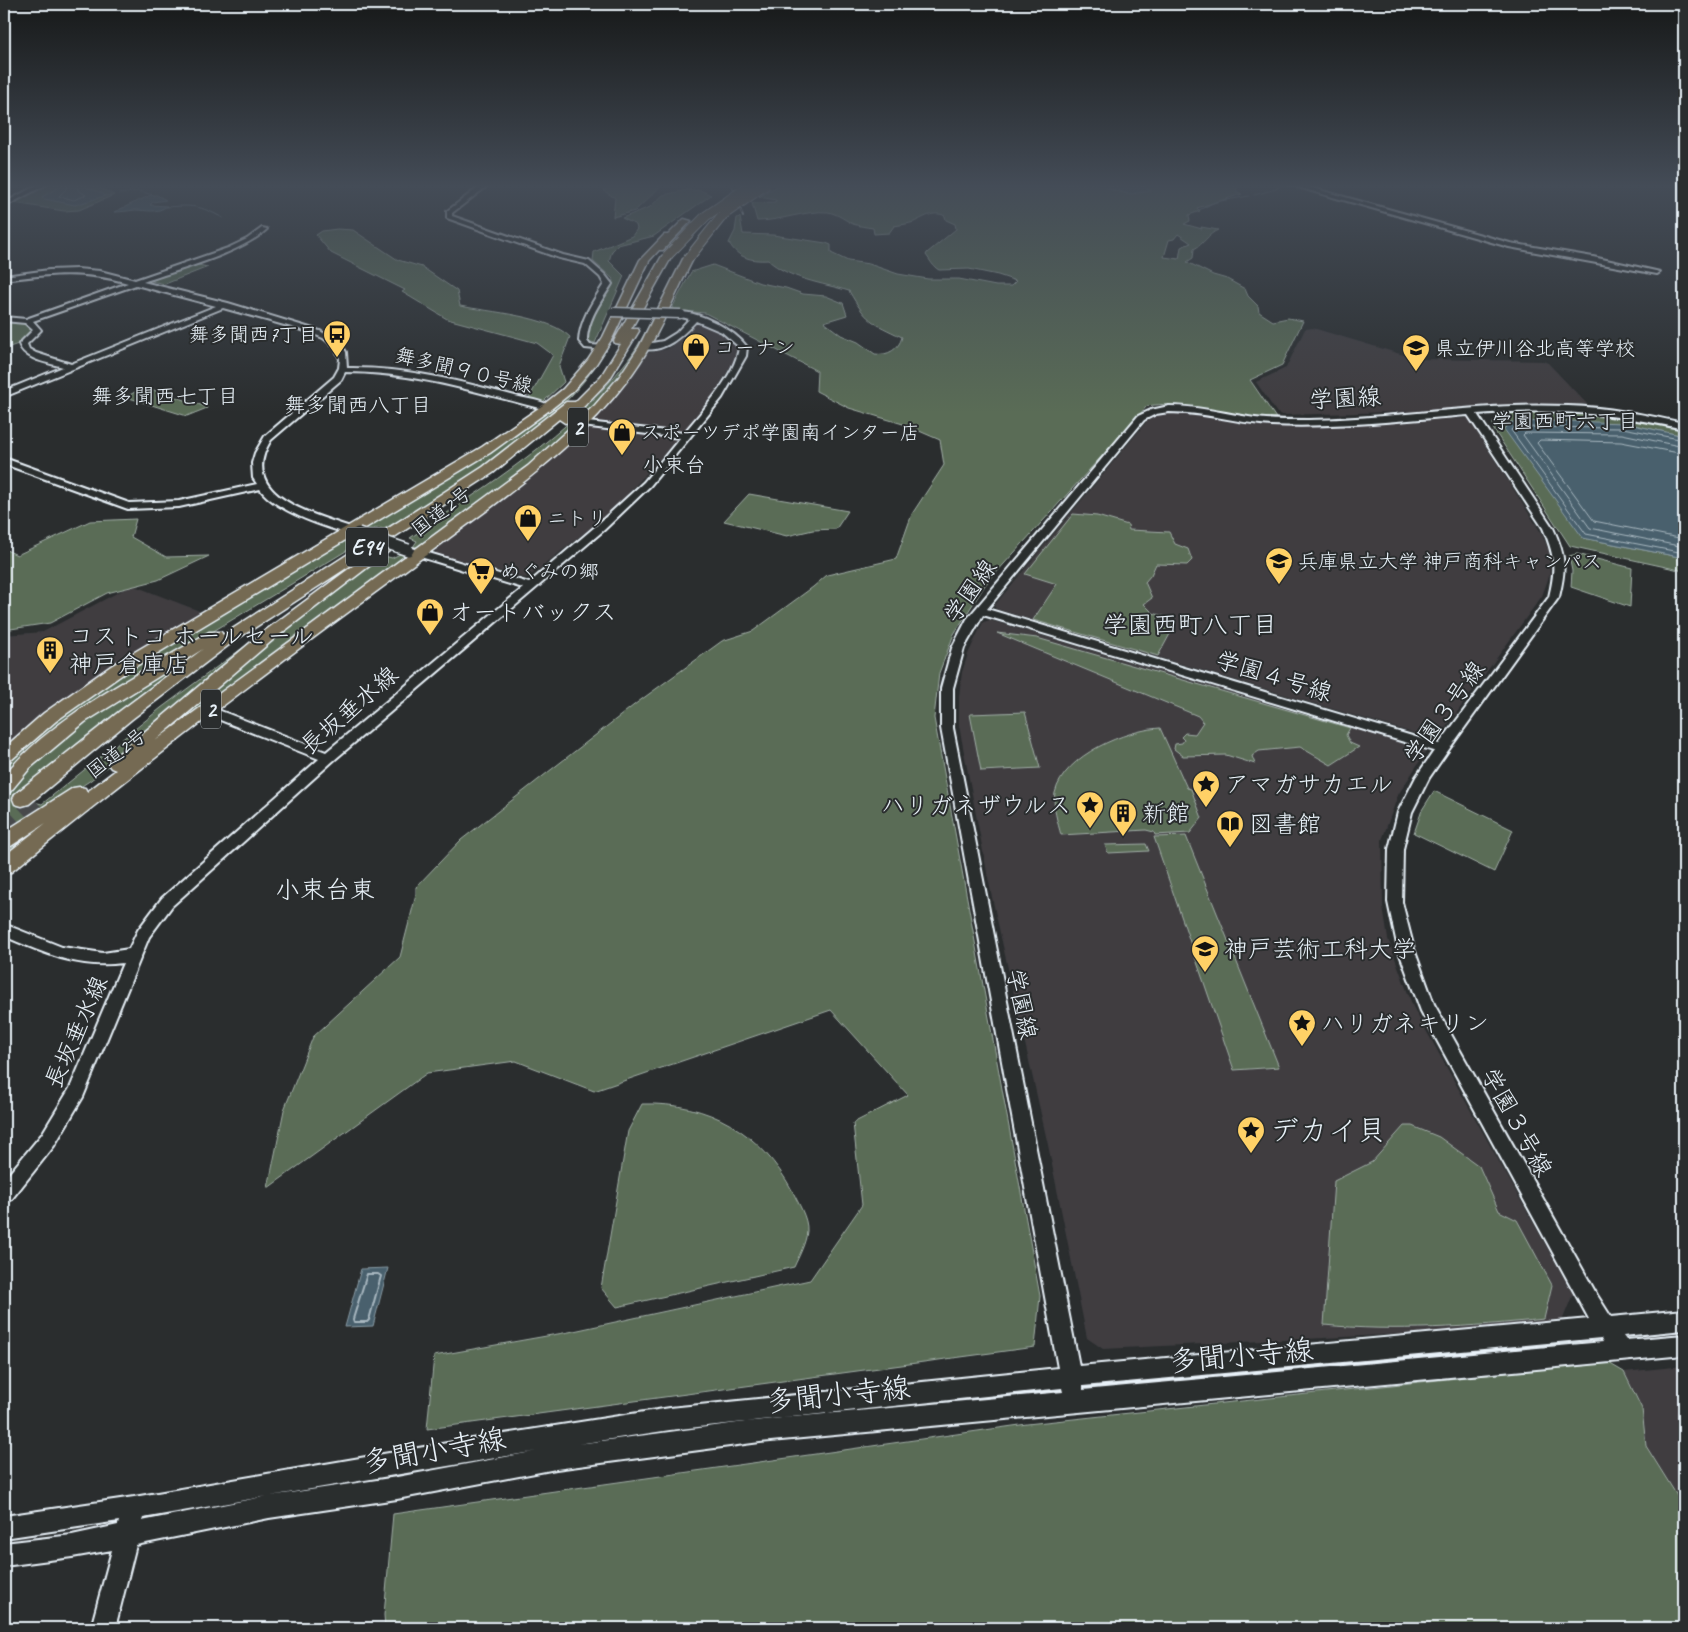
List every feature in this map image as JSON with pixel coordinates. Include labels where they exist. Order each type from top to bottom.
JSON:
[{"type":"highway","name":"国道2号","points":[[5,755],[50,717],[117,670],[355,532],[486,450],[547,408],[609,347],[653,260]]},
{"type":"highway","name":"E94","points":[[37,802],[134,721],[270,621],[411,530],[533,447],[583,402],[604,378],[621,354],[663,273],[675,260]]},
{"type":"highway","name":"E94","points":[[22,799],[126,715],[228,638],[308,584],[446,497],[495,464],[551,421],[592,380],[609,347],[676,260]]},
{"type":"highway","name":"国道2号","points":[[4,867],[69,815],[209,711],[414,552],[533,469],[582,423],[623,379],[644,347],[677,260]]},
{"type":"highway","points":[[4,787],[24,764],[79,718],[178,656],[446,497]]},
{"type":"highway","points":[[4,841],[69,800],[110,771],[268,636],[411,530]]},
{"type":"street","points":[[4,319],[27,321],[199,260]]},
{"type":"street","points":[[572,260],[593,266],[608,284],[602,312],[586,321],[583,342],[591,347],[609,347]]},
{"type":"street","points":[[1599,260],[1657,272]]},
{"type":"street","points":[[4,278],[48,272],[77,271],[114,275],[308,329],[337,342],[343,353],[343,370],[334,382],[268,438],[260,451],[256,464],[257,475],[262,486],[283,505],[414,552],[528,586]]},
{"type":"street","points":[[4,394],[225,305]]},
{"type":"street","name":"長坂垂水線","points":[[4,1194],[48,1140],[78,1092],[143,934],[167,902],[328,758],[622,508],[647,484],[719,396],[743,351],[740,341],[733,335],[696,317],[680,314],[602,312]]},
{"type":"street","points":[[644,347],[657,348],[665,345],[696,317]]},
{"type":"street","points":[[27,321],[35,326],[37,330],[23,344],[24,350],[33,355],[71,367]]},
{"type":"street","name":"舞多聞９０号線","points":[[343,370],[395,370],[426,376],[547,408]]},
{"type":"street","name":"学園線","points":[[1075,1401],[948,728],[947,688],[958,648],[980,610],[1140,418],[1149,412],[1177,408],[1250,420],[1296,423],[1524,409],[1574,409],[1634,416],[1684,426]]},
{"type":"street","name":"学園３号線","points":[[1471,412],[1548,528],[1558,552],[1560,572],[1554,597],[1442,749],[1423,777],[1405,812],[1396,849],[1395,902],[1406,949],[1428,1006],[1605,1327],[1620,1350]]},
{"type":"street","points":[[582,423],[688,436]]},
{"type":"street","points":[[4,461],[128,506],[170,506],[262,486]]},
{"type":"street","name":"学園４号線","points":[[980,610],[1442,749]]},
{"type":"street","points":[[209,711],[328,758]]},
{"type":"street","points":[[4,930],[61,953],[75,956],[103,958],[134,955]]},
{"type":"street","name":"多聞小寺線","points":[[4,1527],[134,1508],[453,1453],[670,1419],[1070,1377],[1684,1320]]},
{"type":"street","name":"多聞小寺線","points":[[4,1555],[126,1536],[269,1507],[397,1488],[556,1458],[760,1431],[1684,1345]]},
{"type":"street","points":[[103,1628],[134,1508]]},
{"type":"shaded area","points":[[695,324],[702,324],[728,336],[738,347],[738,353],[715,393],[684,431],[597,421],[595,419],[628,382],[647,353],[668,349]]},
{"type":"shaded area","name":"県立伊川谷北高等学校","points":[[1313,328],[1417,359],[1543,361],[1548,363],[1587,404],[1282,415],[1277,413],[1256,382],[1286,368],[1305,329]]},
{"type":"shaded area","name":"兵庫県立大学 神戸商科キャンパス","points":[[1171,412],[1254,425],[1289,427],[1468,418],[1542,534],[1549,551],[1550,574],[1542,596],[1439,737],[1430,738],[996,609],[994,606],[1147,421],[1160,413]]},
{"type":"shaded area","points":[[591,428],[674,438],[676,441],[625,497],[598,522],[529,577],[524,578],[436,553],[435,549],[544,467],[584,430]]},
{"type":"shaded area","name":"コストコ ホールセール 神戸倉庫店","points":[[132,585],[202,612],[103,672],[37,718],[4,747],[4,635],[43,632]]},
{"type":"shaded area","name":"神戸芸術工科大学","points":[[990,620],[1424,750],[1425,753],[1398,795],[1382,840],[1383,907],[1388,939],[1413,1007],[1573,1294],[1560,1326],[1103,1349],[1087,1338],[1048,1145],[991,893],[959,726],[959,696],[962,672],[983,622]]},
{"type":"shaded area","points":[[1684,1366],[1684,1507],[1646,1446],[1642,1409],[1624,1372]]},
{"type":"green space","points":[[345,260],[399,260],[422,267],[457,291],[460,306],[518,316],[548,324],[560,330],[570,337],[559,366],[564,382],[543,402],[529,398],[553,355],[537,343],[447,319],[402,292],[405,290]]},
{"type":"green space","points":[[609,260],[624,276],[595,343],[587,341],[592,319],[612,287],[613,279],[593,261]]},
{"type":"green space","points":[[768,260],[846,260],[869,264],[898,274],[928,279],[959,279],[996,286],[1011,286],[1016,281],[969,269],[939,270],[930,260],[1190,260],[1187,262],[1245,289],[1248,296],[1258,306],[1259,312],[1273,321],[1288,318],[1303,321],[1282,365],[1250,380],[1278,421],[1234,416],[1178,405],[1147,406],[985,585],[954,634],[939,673],[934,718],[1040,1296],[1035,1347],[427,1429],[434,1356],[569,1332],[810,1280],[862,1205],[853,1123],[908,1095],[831,1010],[594,1091],[516,1061],[427,1073],[268,1188],[284,1110],[313,1037],[400,957],[416,895],[416,887],[461,840],[638,702],[722,641],[753,631],[827,575],[896,559],[912,514],[944,465],[940,440],[903,424],[849,408],[816,391],[817,371],[705,313],[671,310],[691,272],[713,265],[760,283],[786,288],[803,294],[826,296],[843,303],[847,315],[824,322],[841,335],[858,342],[875,354],[884,354],[896,348],[902,337],[871,320],[849,291],[796,276]]},
{"type":"green space","points":[[193,264],[208,267],[165,284],[151,281]]},
{"type":"green space","points":[[656,312],[658,312],[638,350],[624,371],[604,397],[581,421],[503,488],[422,547],[413,547],[417,541],[410,538],[526,458],[580,413],[627,361]]},
{"type":"green space","points":[[621,317],[623,317],[604,353],[580,386],[552,415],[522,441],[454,487],[384,529],[361,529],[505,442],[543,415],[573,389]]},
{"type":"green space","points":[[4,321],[26,324],[31,327],[31,331],[21,343],[4,349]]},
{"type":"green space","points":[[144,387],[207,408],[187,416],[126,397]]},
{"type":"green space","points":[[1545,412],[1615,417],[1684,429],[1684,436],[1624,423],[1583,538],[1684,558],[1684,571],[1570,546],[1494,430],[1493,423],[1504,416],[1517,413]]},
{"type":"green space","points":[[749,494],[848,511],[836,529],[813,530],[787,536],[724,521]]},
{"type":"green space","points":[[1073,514],[1097,516],[1128,525],[1129,530],[1169,532],[1175,544],[1188,549],[1192,560],[1187,565],[1156,564],[1145,582],[1152,598],[1144,604],[1153,613],[1173,619],[1176,623],[1158,656],[1033,620],[1057,584],[1025,574]]},
{"type":"green space","points":[[136,519],[131,537],[166,557],[209,556],[158,580],[107,593],[50,623],[4,630],[4,549],[17,555],[90,521]]},
{"type":"green space","points":[[349,536],[354,537],[349,542],[356,545],[86,708],[53,732],[4,774],[4,764],[64,712],[102,685]]},
{"type":"green space","points":[[402,553],[404,554],[404,560],[4,863],[4,847],[87,795],[141,756],[271,640],[384,556],[392,558]]},
{"type":"green space","points":[[1577,554],[1632,568],[1630,607],[1571,587],[1572,571],[1569,556]]},
{"type":"green space","points":[[223,633],[227,634],[92,732],[17,798],[42,804],[161,708],[252,641],[255,642],[91,780],[4,837],[4,793],[27,768],[79,725],[107,705]]},
{"type":"green space","points":[[997,633],[1037,638],[1350,728],[1346,735],[1350,743],[1359,747],[1331,765],[1300,747],[1259,751],[1252,756],[1255,764],[1226,755],[1183,756],[1174,749],[1175,744],[1182,743],[1184,740],[1181,737],[1185,733],[1195,734],[1203,722],[1198,716]]},
{"type":"green space","points":[[1025,712],[1040,768],[981,771],[970,714]]},
{"type":"green space","points":[[1160,728],[1187,788],[1191,789],[1202,818],[1190,833],[1155,835],[1154,832],[1146,830],[1061,835],[1054,798],[1061,779],[1070,767],[1083,756],[1114,739]]},
{"type":"green space","points":[[1434,791],[1513,830],[1494,872],[1414,833],[1422,810]]},
{"type":"green space","points":[[1186,836],[1279,1067],[1234,1070],[1154,837]]},
{"type":"green space","points":[[1146,844],[1149,851],[1108,853],[1105,845]]},
{"type":"green space","points":[[642,1104],[689,1108],[711,1115],[749,1137],[765,1153],[780,1171],[793,1192],[806,1221],[807,1231],[805,1240],[794,1267],[617,1307],[601,1288],[628,1131]]},
{"type":"green space","points":[[1404,1126],[1412,1126],[1439,1137],[1479,1166],[1499,1211],[1517,1220],[1552,1285],[1544,1319],[1434,1328],[1378,1328],[1324,1325],[1334,1181],[1372,1162]]},
{"type":"green space","points":[[1607,1362],[1624,1372],[1642,1409],[1646,1446],[1684,1507],[1684,1628],[385,1628],[384,1615],[393,1514],[1027,1424]]},
{"type":"water","points":[[1511,422],[1624,423],[1684,436],[1684,558],[1583,538],[1504,429]]},
{"type":"water","points":[[388,1268],[373,1326],[345,1327],[361,1269]]},
{"type":"waterway","points":[[1631,425],[1633,413]]},
{"type":"tunnel","points":[[4,832],[37,802]]},
{"type":"place","name":"舞多聞西7丁目","points":[[337,358]]},
{"type":"place","name":"コーナン","points":[[696,371]]},
{"type":"place","name":"県立伊川谷北高等学校","points":[[1416,372]]},
{"type":"place","name":"スポーツデポ学園南インター店","points":[[622,456]]},
{"type":"place","name":"ニトリ","points":[[528,542]]},
{"type":"place","name":"兵庫県立大学 神戸商科キャンパス","points":[[1279,585]]},
{"type":"place","name":"めぐみの郷","points":[[481,595]]},
{"type":"place","name":"オートバックス","points":[[430,636]]},
{"type":"place","name":"コストコ ホールセール 神戸倉庫店","points":[[50,674]]},
{"type":"place","name":"アマガサカエル","points":[[1206,808]]},
{"type":"place","name":"ハリガネザウルス","points":[[1090,829]]},
{"type":"place","name":"新館","points":[[1123,837]]},
{"type":"place","name":"図書館","points":[[1230,848]]},
{"type":"place","name":"神戸芸術工科大学","points":[[1205,973]]},
{"type":"place","name":"ハリガネキリン","points":[[1302,1047]]},
{"type":"place","name":"デカイ貝","points":[[1251,1154]]},
{"type":"district","name":"舞多聞西七丁目","points":[[165,396]]},
{"type":"district","name":"舞多聞西八丁目","points":[[358,405]]},
{"type":"district","name":"学園西町六丁目","points":[[1565,421]]},
{"type":"district","name":"小束台","points":[[674,465]]},
{"type":"district","name":"学園西町八丁目","points":[[1190,624]]},
{"type":"district","name":"小束台東","points":[[325,889]]}]
